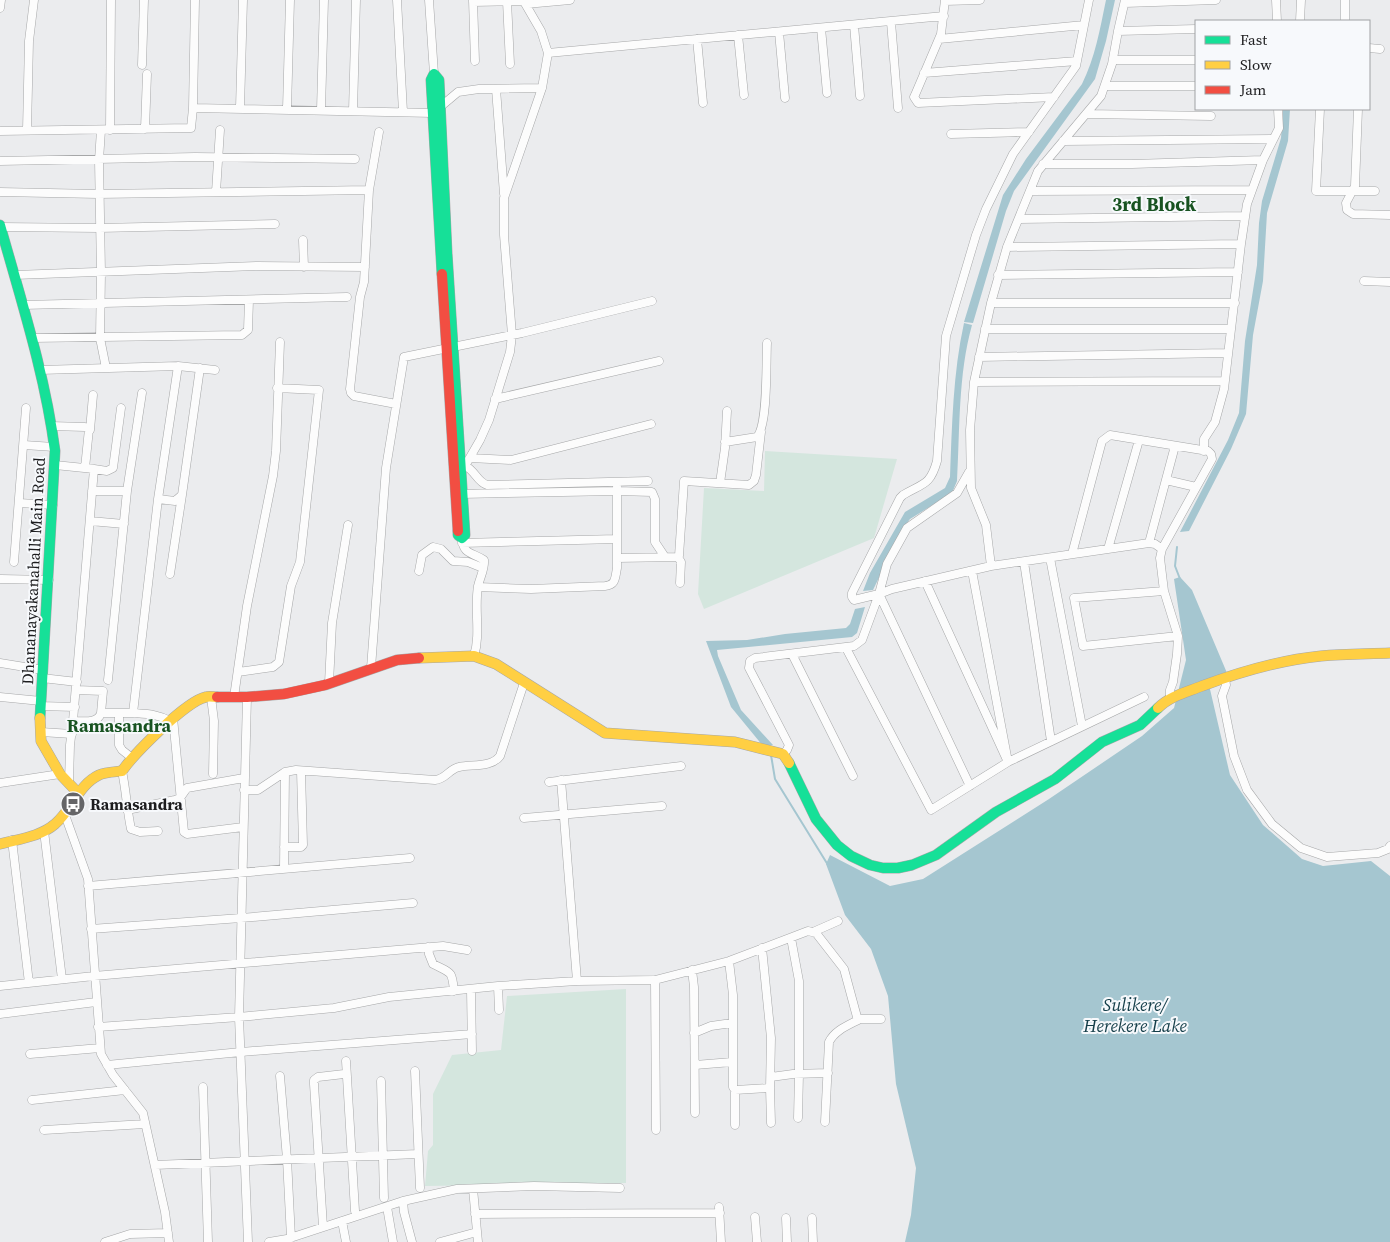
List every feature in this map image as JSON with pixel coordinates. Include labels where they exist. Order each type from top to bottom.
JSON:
[{"type":"street","points":[[0,8],[1,0]]},
{"type":"street","points":[[27,130],[29,41],[34,0]]},
{"type":"street","points":[[110,130],[112,0]]},
{"type":"street","points":[[142,65],[144,0]]},
{"type":"street","points":[[0,130],[191,128],[195,0]]},
{"type":"street","points":[[240,108],[242,0]]},
{"type":"street","points":[[287,109],[290,0]]},
{"type":"street","points":[[322,110],[324,0]]},
{"type":"street","points":[[353,111],[356,0]]},
{"type":"street","points":[[397,0],[404,112]]},
{"type":"street","points":[[428,0],[434,74],[431,80],[437,109],[458,535],[466,552],[484,560],[478,587],[478,644],[474,656]]},
{"type":"street","points":[[475,61],[473,1],[524,2],[570,0]]},
{"type":"street","points":[[980,0],[945,1],[939,39],[914,97],[918,103],[1054,97]]},
{"type":"street","points":[[1088,0],[1076,66],[1013,154],[986,208],[976,235],[946,336],[937,461],[934,470],[929,480],[903,494],[900,498],[852,593],[852,597],[854,600],[878,594],[892,588],[991,566],[1149,543],[1155,544],[1162,549]]},
{"type":"street","points":[[991,566],[986,525],[971,488],[970,430],[974,382],[979,357],[998,275],[1007,246],[1038,171],[1086,114],[1105,86],[1113,60],[1125,1],[1216,0]]},
{"type":"street","points":[[1276,0],[1277,20]]},
{"type":"street","points":[[1300,0],[1300,20]]},
{"type":"street","points":[[1345,0],[1345,20]]},
{"type":"street","points":[[507,1],[510,64]]},
{"type":"street","points":[[504,198],[542,88],[548,53],[541,31],[524,2]]},
{"type":"street","points":[[548,53],[944,16]]},
{"type":"street","points":[[891,22],[898,108]]},
{"type":"street","points":[[854,25],[860,96]]},
{"type":"street","points":[[939,39],[1084,25]]},
{"type":"street","points":[[821,28],[827,93]]},
{"type":"street","points":[[1118,31],[1195,29]]},
{"type":"street","points":[[779,32],[785,98]]},
{"type":"street","points":[[738,35],[744,95]]},
{"type":"street","points":[[697,39],[703,103]]},
{"type":"street","points":[[1370,48],[1380,49]]},
{"type":"street","points":[[1113,60],[1195,60]]},
{"type":"street","points":[[924,74],[1077,61]]},
{"type":"street","points":[[145,129],[147,74]]},
{"type":"street","points":[[1105,86],[1195,86]]},
{"type":"street","points":[[193,108],[404,112],[437,109],[458,92],[542,88]]},
{"type":"street","points":[[463,467],[480,440],[496,399],[510,352],[512,335],[496,89]]},
{"type":"street","points":[[1204,451],[1204,440],[1214,422],[1224,389],[1245,216],[1263,160],[1278,128],[1278,110]]},
{"type":"street","points":[[1320,110],[1316,191],[1354,189],[1375,191]]},
{"type":"street","points":[[1358,110],[1354,189],[1346,203],[1347,210],[1349,213],[1390,215]]},
{"type":"street","points":[[1086,114],[1211,116]]},
{"type":"street","points":[[101,130],[98,194],[101,273],[100,338],[106,368]]},
{"type":"street","points":[[216,192],[220,130]]},
{"type":"street","points":[[380,132],[369,190],[364,282],[360,297],[350,391],[354,396],[396,404]]},
{"type":"street","points":[[951,134],[1029,132]]},
{"type":"street","points":[[1063,141],[1273,139]]},
{"type":"street","points":[[0,161],[219,158],[354,159]]},
{"type":"street","points":[[1043,164],[1132,164],[1263,160]]},
{"type":"street","points":[[0,192],[98,194],[369,190]]},
{"type":"street","points":[[1030,191],[1252,190]]},
{"type":"street","points":[[1019,219],[1245,216]]},
{"type":"street","points":[[0,226],[100,228],[275,224]]},
{"type":"street","name":"Dhananayakanahalli Main Road","points":[[0,226],[40,370],[54,447],[55,465],[41,704],[41,741],[60,774],[78,793]]},
{"type":"street","points":[[303,240],[304,267]]},
{"type":"street","points":[[1007,246],[1241,244]]},
{"type":"street","points":[[15,275],[257,266],[365,267]]},
{"type":"street","points":[[998,275],[1238,272]]},
{"type":"street","points":[[1364,281],[1390,282]]},
{"type":"street","points":[[23,306],[347,297]]},
{"type":"street","points":[[32,338],[242,335],[248,330],[249,300]]},
{"type":"street","points":[[371,668],[385,478],[404,357],[512,335],[652,301]]},
{"type":"street","points":[[991,303],[1234,303]]},
{"type":"street","points":[[985,329],[1231,329]]},
{"type":"street","points":[[234,697],[247,606],[273,476],[276,451],[280,342]]},
{"type":"street","points":[[678,557],[680,555],[684,481],[750,485],[754,481],[765,397],[767,343]]},
{"type":"street","points":[[450,347],[463,467],[464,535],[462,541]]},
{"type":"street","points":[[979,357],[1228,353]]},
{"type":"street","points":[[496,399],[659,361]]},
{"type":"street","points":[[133,713],[158,500],[178,366]]},
{"type":"street","points":[[40,370],[178,366],[215,370]]},
{"type":"street","points":[[170,574],[200,368]]},
{"type":"street","points":[[974,382],[1224,380]]},
{"type":"street","points":[[238,672],[273,668],[279,662],[291,586],[300,562],[319,390],[278,388]]},
{"type":"street","points":[[108,680],[127,491],[142,393]]},
{"type":"street","points":[[85,468],[93,395]]},
{"type":"street","points":[[14,562],[26,408]]},
{"type":"street","points":[[55,465],[107,471],[114,468],[122,408]]},
{"type":"street","points":[[720,483],[727,411]]},
{"type":"street","points":[[470,458],[511,460],[651,424]]},
{"type":"street","points":[[51,426],[85,427],[90,430]]},
{"type":"street","points":[[725,442],[757,437],[761,432]]},
{"type":"street","points":[[1072,554],[1103,438],[1110,435],[1204,451],[1211,454],[1212,458],[1162,549],[1160,558],[1164,591],[1178,636],[1178,654],[1170,690],[1172,697]]},
{"type":"street","points":[[1108,549],[1140,440]]},
{"type":"street","points":[[24,445],[54,447]]},
{"type":"street","points":[[1149,543],[1175,446]]},
{"type":"street","points":[[463,467],[473,470],[483,484],[487,485],[648,481]]},
{"type":"street","points":[[69,783],[94,470]]},
{"type":"street","points":[[0,844],[44,831],[55,825],[65,815],[78,793],[97,776],[122,771],[132,758],[172,719],[198,700],[211,697],[247,697],[292,693],[329,683],[397,660],[436,656],[474,656],[496,664],[605,733],[735,742],[751,745],[762,750],[779,752],[787,750],[788,745],[748,666],[750,661],[755,658],[846,648],[854,646],[862,640],[887,564],[907,528],[958,493],[970,470]]},
{"type":"street","points":[[1166,480],[1196,487]]},
{"type":"street","points":[[478,587],[531,589],[609,586],[615,580],[617,558],[617,481]]},
{"type":"street","points":[[92,491],[127,491]]},
{"type":"street","points":[[462,494],[652,492],[655,499],[654,542],[664,557]]},
{"type":"street","points":[[158,500],[175,501],[182,495]]},
{"type":"street","points":[[19,503],[53,505]]},
{"type":"street","points":[[90,522],[124,524]]},
{"type":"street","points":[[329,683],[332,623],[348,525]]},
{"type":"street","points":[[462,541],[616,539]]},
{"type":"street","points":[[419,571],[422,555],[433,547],[441,549],[453,561],[468,562],[483,568]]},
{"type":"street","points":[[617,558],[678,557]]},
{"type":"street","points":[[678,557],[681,562],[680,584]]},
{"type":"street","points":[[1050,558],[1082,726]]},
{"type":"street","points":[[1024,562],[1051,741]]},
{"type":"street","points":[[972,571],[1008,762]]},
{"type":"street","points":[[1,579],[49,580]]},
{"type":"street","points":[[925,581],[1008,762]]},
{"type":"street","points":[[1164,591],[1074,598],[1083,646],[1178,636]]},
{"type":"street","points":[[878,594],[970,786]]},
{"type":"street","points":[[846,648],[931,810],[1008,762],[1144,697]]},
{"type":"street","points":[[779,752],[826,835],[844,851],[862,862],[881,868],[896,868],[915,864],[948,849],[997,811],[1053,781],[1101,743],[1141,725],[1161,703],[1172,697],[1248,671],[1321,656],[1390,653]]},
{"type":"street","points":[[792,654],[853,776]]},
{"type":"street","points":[[0,664],[43,674],[76,686],[103,691],[100,717],[96,720],[74,721]]},
{"type":"street","points":[[1223,679],[1226,686],[1222,696],[1234,756],[1247,790],[1272,824],[1301,848],[1327,857],[1378,853],[1390,846]]},
{"type":"street","points":[[244,790],[258,790],[285,772],[301,771],[435,780],[444,778],[458,767],[494,762],[500,756],[524,682]]},
{"type":"street","points":[[0,697],[41,704],[75,707]]},
{"type":"street","points":[[211,697],[214,721],[213,774]]},
{"type":"street","points":[[247,697],[239,1017],[248,1242]]},
{"type":"street","points":[[120,712],[119,745],[132,758]]},
{"type":"street","points":[[101,713],[152,714],[172,719]]},
{"type":"street","points":[[172,719],[183,830],[185,833],[243,827]]},
{"type":"street","points":[[41,732],[72,734]]},
{"type":"street","points":[[549,782],[681,766]]},
{"type":"street","points":[[122,771],[131,830],[140,832],[158,831]]},
{"type":"street","points":[[284,847],[301,847],[303,845],[301,771]]},
{"type":"street","points":[[284,868],[285,772]]},
{"type":"street","points":[[0,783],[60,774]]},
{"type":"street","points":[[127,810],[180,798],[188,788],[244,778]]},
{"type":"street","points":[[561,780],[577,981]]},
{"type":"street","points":[[524,818],[662,806]]},
{"type":"street","points":[[65,815],[88,879],[100,1054],[143,1113],[165,1212],[168,1242]]},
{"type":"street","points":[[44,831],[62,979]]},
{"type":"street","points":[[12,840],[29,983]]},
{"type":"street","points":[[88,886],[410,858]]},
{"type":"street","points":[[91,929],[413,903]]},
{"type":"street","points":[[98,1026],[239,1017],[334,1008],[389,997],[498,986],[577,981],[654,980],[730,961],[808,931],[813,932],[838,921]]},
{"type":"street","points":[[813,932],[844,969],[860,1019]]},
{"type":"street","points":[[791,938],[799,981],[800,1074],[798,1118]]},
{"type":"street","points":[[0,986],[428,947],[443,946],[467,950]]},
{"type":"street","points":[[428,947],[434,964],[449,971],[452,976],[454,991]]},
{"type":"street","points":[[762,948],[771,1038],[771,1123]]},
{"type":"street","points":[[730,961],[733,995],[732,1062],[733,1087],[735,1090],[735,1125]]},
{"type":"street","points":[[692,970],[694,987],[695,1113]]},
{"type":"street","points":[[654,980],[656,1130]]},
{"type":"street","points":[[498,986],[499,1010]]},
{"type":"street","points":[[471,990],[472,1051]]},
{"type":"street","points":[[0,1014],[96,1002]]},
{"type":"street","points":[[825,1122],[829,1042],[831,1038],[843,1028],[860,1019],[881,1019]]},
{"type":"street","points":[[694,1033],[711,1026],[732,1024]]},
{"type":"street","points":[[107,1065],[241,1052],[472,1034]]},
{"type":"street","points":[[30,1054],[100,1048]]},
{"type":"street","points":[[346,1061],[355,1211]]},
{"type":"street","points":[[695,1065],[732,1062]]},
{"type":"street","points":[[415,1071],[420,1188]]},
{"type":"street","points":[[771,1077],[828,1073]]},
{"type":"street","points":[[323,1227],[314,1080],[318,1077],[344,1074],[347,1077]]},
{"type":"street","points":[[280,1076],[287,1158],[289,1240]]},
{"type":"street","points":[[381,1080],[384,1198]]},
{"type":"street","points":[[203,1088],[208,1242]]},
{"type":"street","points":[[735,1090],[770,1088]]},
{"type":"street","points":[[32,1100],[125,1090]]},
{"type":"street","points":[[44,1130],[145,1124]]},
{"type":"street","points":[[154,1165],[418,1154]]},
{"type":"street","points":[[269,1242],[289,1240],[403,1201],[457,1189],[534,1186],[620,1188]]},
{"type":"street","points":[[473,1189],[478,1242]]},
{"type":"street","points":[[403,1201],[412,1242]]},
{"type":"street","points":[[387,1207],[393,1242]]},
{"type":"street","points":[[475,1214],[720,1210],[722,1242]]},
{"type":"street","points":[[755,1217],[757,1242]]},
{"type":"street","points":[[786,1218],[787,1242]]},
{"type":"street","points":[[812,1218],[813,1242]]},
{"type":"street","points":[[342,1221],[346,1242]]},
{"type":"street","points":[[440,1242],[477,1232]]},
{"type":"street","points":[[105,1242],[134,1233],[168,1233]]},
{"type":"street","points":[[134,1233],[135,1242]]},
{"type":"shaded area","points":[[765,451],[897,459],[874,538],[704,609],[698,594],[704,488],[764,491]]},
{"type":"shaded area","points":[[626,989],[626,1183],[425,1186],[428,1151],[433,1145],[433,1094],[452,1055],[501,1050],[507,996]]},
{"type":"water","points":[[1106,0],[1115,0],[1095,79],[1014,191],[1006,211],[973,323],[964,322],[1003,195],[1026,159],[1082,84],[1094,54]]},
{"type":"water","points":[[1283,110],[1290,110],[1288,141],[1267,213],[1263,281],[1253,335],[1246,414],[1231,449],[1189,531],[1180,532],[1228,440],[1239,413],[1245,341],[1257,265],[1262,201],[1281,138]]},
{"type":"water","points":[[964,323],[972,325],[967,344],[962,383],[957,481],[952,493],[910,519],[903,528],[873,590],[863,591],[870,573],[905,512],[945,488],[950,477],[955,380]]},
{"type":"water","name":"Sulikere/ Herekere Lake","points":[[1180,577],[1192,590],[1227,673],[1209,685],[1230,775],[1263,825],[1302,859],[1323,866],[1371,861],[1390,876],[1390,1242],[905,1242],[911,1215],[916,1168],[896,1084],[888,996],[871,949],[845,915],[826,864],[830,855],[890,886],[923,879],[1049,799],[1142,736],[1174,708],[1186,660],[1174,579]]},
{"type":"water","points":[[865,607],[857,633],[852,637],[717,650],[741,710],[773,745],[763,746],[731,707],[706,641],[747,640],[846,628],[850,624],[855,609]]},
{"type":"waterway","points":[[1177,547],[1175,566],[1180,579]]},
{"type":"waterway","points":[[771,755],[775,779],[828,865]]},
{"type":"traffic: fast","points":[[434,74],[439,80],[447,253],[465,535],[462,538],[458,535],[458,531]]},
{"type":"traffic: fast","points":[[434,74],[431,80],[442,274]]},
{"type":"traffic: fast","points":[[0,225],[39,365],[55,451],[40,718]]},
{"type":"traffic: fast","points":[[789,763],[816,819],[837,845],[851,856],[870,865],[883,868],[898,868],[912,865],[936,855],[996,812],[1055,779],[1102,742],[1140,725],[1158,708]]},
{"type":"traffic: slow","points":[[1158,708],[1173,697],[1185,692],[1260,667],[1321,656],[1390,653]]},
{"type":"traffic: slow","points":[[419,658],[474,656],[496,664],[605,733],[735,742],[783,754],[789,763]]},
{"type":"traffic: slow","points":[[0,844],[43,832],[55,824],[66,812],[80,791],[92,779],[102,774],[122,771],[149,741],[186,708],[206,697],[217,697]]},
{"type":"traffic: slow","points":[[40,718],[41,741],[60,774],[78,793]]},
{"type":"traffic: jam","points":[[442,274],[458,531]]},
{"type":"traffic: jam","points":[[217,697],[284,694],[325,685],[397,660],[419,658]]},
{"type":"place","name":"Ramasandra","points":[[73,804]]},
{"type":"district","name":"3rd Block","points":[[1154,204]]},
{"type":"district","name":"Ramasandra","points":[[119,726]]}]
